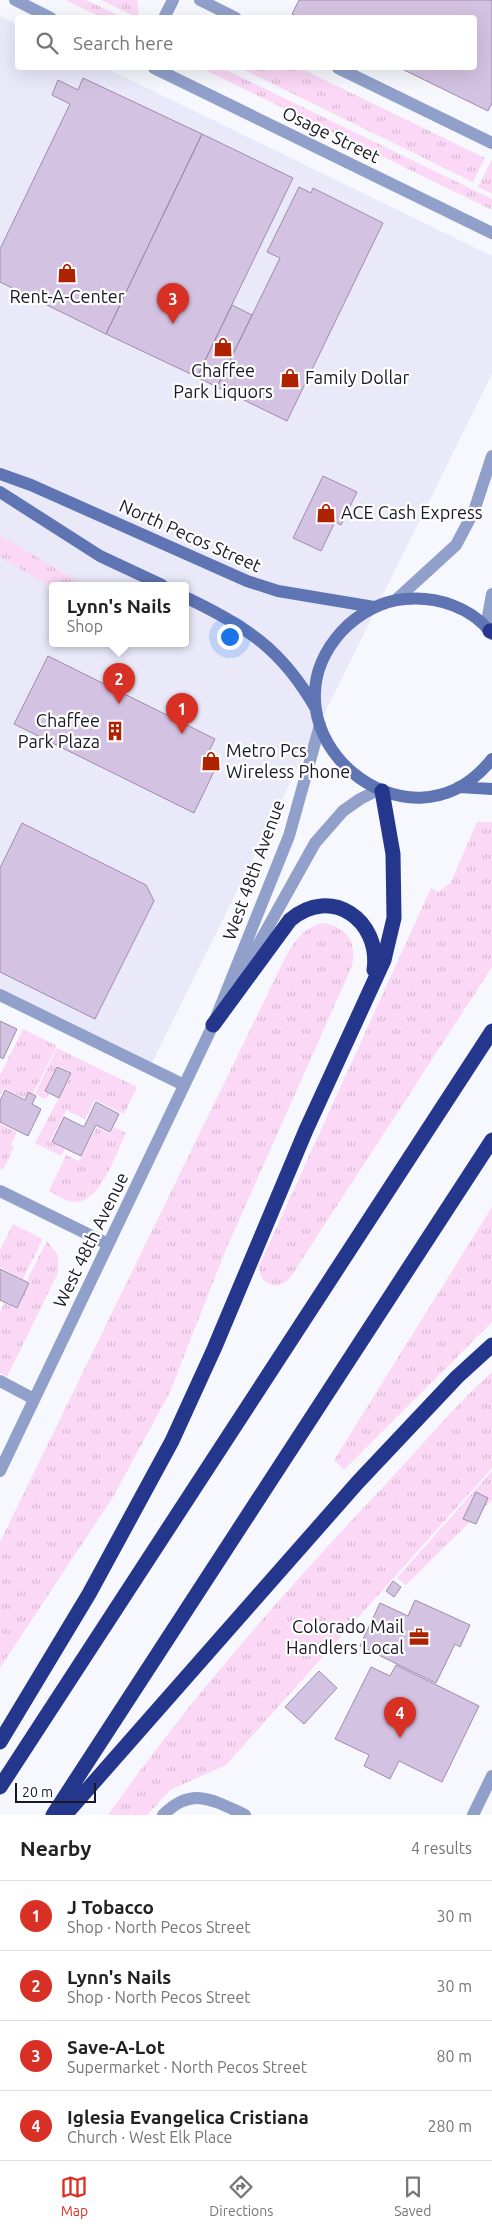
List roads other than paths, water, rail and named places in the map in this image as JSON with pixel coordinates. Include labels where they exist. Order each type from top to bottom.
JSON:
[{"type":"highway","points":[[0,1742],[89,1594],[176,1434],[274,1205],[384,960],[394,918],[393,854],[380,790]]},
{"type":"highway","points":[[213,1024],[290,920],[305,910],[320,907],[334,907],[347,911],[359,919],[368,929],[376,955],[368,994]]},
{"type":"highway","points":[[0,1787],[492,1031]]},
{"type":"highway","points":[[53,1815],[492,1140]]},
{"type":"highway","points":[[65,1815],[358,1482],[456,1377],[492,1345]]},
{"type":"main road","name":"North Pecos Street","points":[[0,474],[31,485],[247,581],[278,591],[374,607]]},
{"type":"main road","points":[[0,492],[100,556],[156,582]]},
{"type":"main road","points":[[490,631],[466,612],[444,602],[421,598],[397,600],[374,607],[346,627],[335,639],[323,661],[316,686],[317,711],[320,725],[338,761],[358,779],[380,790],[413,797],[436,795],[459,787],[483,770],[492,759]]},
{"type":"main road","points":[[189,599],[226,616],[246,629],[273,652],[299,679],[317,711]]},
{"type":"main road","points":[[459,787],[492,789]]},
{"type":"street","points":[[15,0],[45,15]]},
{"type":"street","points":[[166,15],[173,0]]},
{"type":"street","points":[[200,0],[230,15]]},
{"type":"street","name":"Osage Street","points":[[158,70],[492,233]]},
{"type":"street","points":[[342,70],[492,143]]},
{"type":"street","points":[[397,600],[456,545],[474,511],[492,456]]},
{"type":"street","points":[[490,631],[492,594]]},
{"type":"street","name":"West 48th Avenue","points":[[0,1471],[213,1024],[289,836],[320,725]]},
{"type":"street","name":"West 48th Avenue","points":[[213,1024],[316,843],[343,811],[360,799],[380,790]]},
{"type":"street","points":[[0,995],[184,1085]]},
{"type":"street","points":[[0,1191],[108,1244]]},
{"type":"street","points":[[0,1381],[34,1399]]},
{"type":"street","points":[[473,1815],[492,1776]]},
{"type":"street","points":[[163,1815],[173,1805],[193,1798],[210,1799],[245,1815]]},
{"type":"place","name":"Rent-A-Center","points":[[67,273]]},
{"type":"place","name":"Save-A-Lot","points":[[173,324]]},
{"type":"place","name":"Chaffee Park Liquors","points":[[223,347]]},
{"type":"place","name":"Family Dollar","points":[[290,378]]},
{"type":"place","name":"ACE Cash Express","points":[[326,513]]},
{"type":"place","name":"Lynn's Nails","points":[[119,704]]},
{"type":"place","name":"Chaffee Park Plaza","points":[[115,731]]},
{"type":"place","name":"J Tobacco","points":[[182,734]]},
{"type":"place","name":"Metro Pcs Wireless Phone","points":[[211,761]]},
{"type":"place","name":"Colorado Mail Handlers Local","points":[[419,1637]]},
{"type":"place","name":"Iglesia Evangelica Cristiana","points":[[400,1738]]}]
